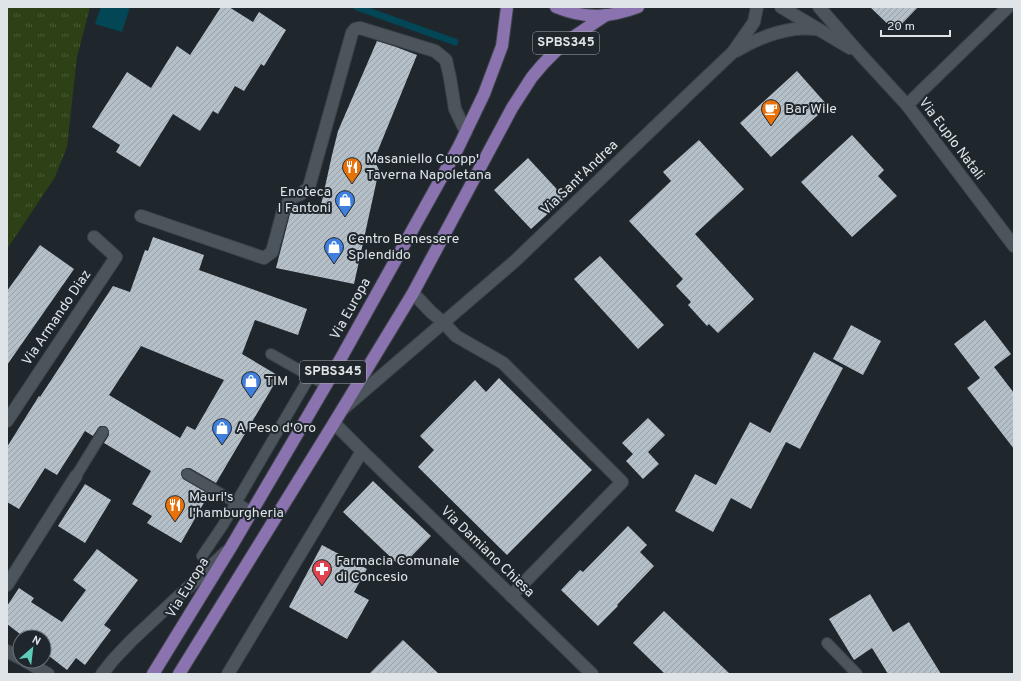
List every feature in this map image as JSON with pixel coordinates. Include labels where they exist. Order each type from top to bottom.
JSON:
[{"type":"main road","name":"Via Europa","points":[[153,674],[252,512],[326,385],[458,148],[484,94],[502,46],[507,7]]},
{"type":"main road","name":"SPBS345","points":[[556,7],[567,12],[587,16],[624,12],[638,7]]},
{"type":"main road","name":"SPBS345","points":[[179,674],[413,293],[512,108],[532,77],[563,44],[606,15]]},
{"type":"street","name":"Via Sant'Andrea","points":[[342,410],[516,261],[733,52],[754,22],[757,7]]},
{"type":"street","name":"Via Euplo Natali","points":[[781,7],[860,54]]},
{"type":"street","name":"Via Euplo Natali","points":[[819,7],[907,105],[1014,246]]},
{"type":"street","points":[[907,105],[1008,7]]},
{"type":"street","points":[[141,216],[264,258],[272,252],[283,211],[290,198],[301,194],[309,187],[352,33],[355,29],[360,28],[435,51],[446,60],[455,110],[466,132]]},
{"type":"street","name":"Via Sant'Andrea","points":[[733,52],[752,41],[774,34],[796,29],[818,28]]},
{"type":"street","name":"Via Armando Diaz","points":[[7,421],[116,256],[94,237]]},
{"type":"street","points":[[413,293],[456,336],[503,364],[622,482],[511,596]]},
{"type":"street","points":[[228,674],[362,451],[334,423]]},
{"type":"street","name":"Via Damiano Chiesa","points":[[362,451],[592,674]]},
{"type":"street","points":[[7,585],[76,476]]},
{"type":"street","points":[[102,674],[132,640],[231,547]]},
{"type":"street","points":[[39,669],[48,674]]},
{"type":"lane","points":[[271,354],[326,385]]},
{"type":"lane","points":[[202,556],[223,525],[310,376]]},
{"type":"lane","points":[[76,476],[103,432]]},
{"type":"lane","points":[[187,474],[252,512]]},
{"type":"lane","points":[[827,643],[857,674]]},
{"type":"green space","points":[[7,7],[90,7],[77,57],[67,147],[55,177],[7,249]]},
{"type":"water","points":[[101,7],[130,7],[122,32],[95,24]]},
{"type":"building","points":[[221,7],[229,7],[253,22],[259,12],[286,30],[264,66],[261,64],[244,91],[235,86],[218,114],[213,111],[200,131],[173,114],[140,167],[116,152],[120,145],[92,127],[127,72],[151,88],[177,46],[190,55]]},
{"type":"building","points":[[870,7],[918,7],[895,31]]},
{"type":"building","points":[[377,41],[417,55],[374,160],[379,170],[354,284],[276,268],[290,214],[293,208],[319,214],[338,131]]},
{"type":"building","points":[[797,71],[828,106],[771,157],[740,123]]},
{"type":"building","points":[[852,135],[884,170],[878,176],[897,196],[852,237],[801,182]]},
{"type":"building","points":[[699,140],[744,189],[695,234],[754,299],[718,333],[709,324],[707,326],[688,305],[691,302],[676,286],[683,279],[629,221],[671,181],[663,172]]},
{"type":"building","points":[[528,158],[565,198],[531,229],[494,190]]},
{"type":"building","points":[[153,237],[204,255],[199,270],[307,309],[298,335],[255,320],[242,354],[279,376],[216,483],[190,468],[182,470],[181,474],[183,479],[209,494],[181,543],[147,523],[152,516],[132,504],[151,471],[104,443],[109,435],[109,432],[107,427],[104,426],[100,426],[93,436],[85,431],[57,475],[45,468],[19,509],[7,502],[7,447],[39,396],[40,397],[113,286],[130,292],[145,250],[148,251]],"holes":[[[141,346],[224,380],[195,430],[187,426],[180,438],[109,395]]]},
{"type":"building","points":[[40,245],[74,269],[7,365],[7,291]]},
{"type":"building","points":[[600,256],[664,325],[638,349],[574,279]]},
{"type":"building","points":[[985,320],[1011,354],[994,367],[1014,393],[1014,449],[967,388],[980,378],[954,344]]},
{"type":"building","points":[[851,325],[881,341],[863,375],[833,359]]},
{"type":"building","points":[[814,352],[843,368],[800,449],[786,442],[751,509],[731,498],[713,532],[675,511],[695,474],[716,485],[750,422],[770,433]]},
{"type":"building","points":[[499,378],[592,470],[507,555],[418,467],[434,450],[420,436],[475,380],[486,392]]},
{"type":"building","points":[[648,418],[665,435],[648,452],[659,464],[643,479],[626,461],[633,454],[622,443]]},
{"type":"building","points":[[373,481],[431,536],[401,567],[343,512]]},
{"type":"building","points":[[85,484],[111,500],[85,543],[58,526]]},
{"type":"building","points":[[628,526],[647,545],[640,552],[654,566],[598,626],[561,590],[580,570],[583,572]]},
{"type":"building","points":[[322,545],[367,569],[354,592],[369,600],[347,639],[289,607]]},
{"type":"building","points":[[97,549],[138,580],[104,625],[111,630],[85,665],[76,658],[67,670],[52,658],[52,629],[14,629],[7,624],[7,606],[19,588],[34,598],[31,602],[62,622],[86,590],[73,580]]},
{"type":"building","points":[[870,594],[893,632],[909,622],[941,674],[888,674],[872,648],[854,660],[829,619]]},
{"type":"building","points":[[664,611],[730,674],[665,674],[633,643]]},
{"type":"building","points":[[403,640],[439,674],[369,674]]},
{"type":"waterway","points":[[357,7],[455,42]]},
{"type":"place","name":"Bar Wile","points":[[771,126]]},
{"type":"place","name":"Masaniello Cuopp' Taverna Napoletana","points":[[352,184]]},
{"type":"place","name":"Enoteca I Fantoni","points":[[345,217]]},
{"type":"place","name":"Centro Benessere Splendido","points":[[334,264]]},
{"type":"place","name":"TIM","points":[[251,398]]},
{"type":"place","name":"A Peso d'Oro","points":[[222,445]]},
{"type":"place","name":"Mauri's l'hamburgheria","points":[[175,522]]},
{"type":"place","name":"Farmacia Comunale di Concesio","points":[[322,586]]}]
